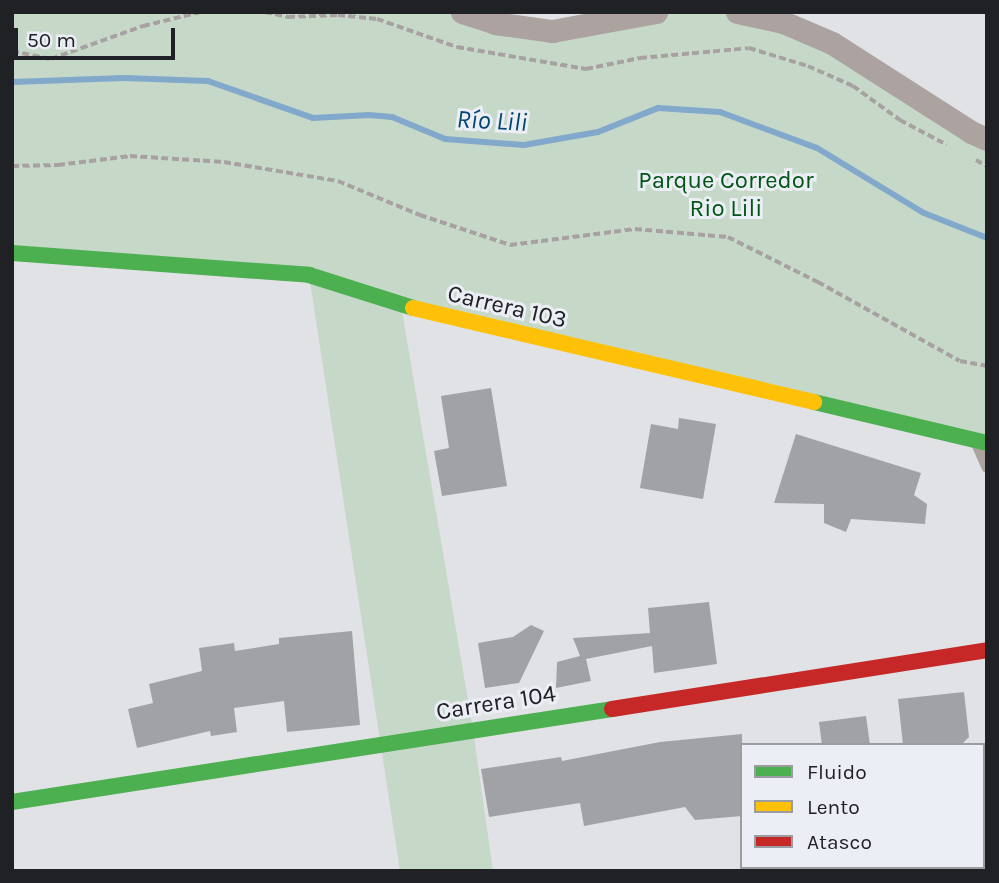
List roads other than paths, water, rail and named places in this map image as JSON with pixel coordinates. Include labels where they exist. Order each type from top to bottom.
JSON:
[{"type":"street","points":[[461,12],[495,23],[552,31],[656,12]]},
{"type":"street","points":[[737,12],[783,22],[832,43],[971,132],[987,138]]},
{"type":"street","name":"Carrera 103","points":[[12,253],[309,275],[401,305],[981,442]]},
{"type":"street","name":"Carrera 104","points":[[12,802],[987,650]]},
{"type":"lane","points":[[981,442],[987,468]]},
{"type":"waterway","name":"Río Lili","points":[[12,82],[124,78],[208,81],[313,118],[369,115],[392,117],[445,139],[524,145],[598,132],[658,108],[720,112],[817,148],[924,213],[987,238]]},
{"type":"park label","name":"Parque Corredor Rio Lili","points":[[726,195]]}]
